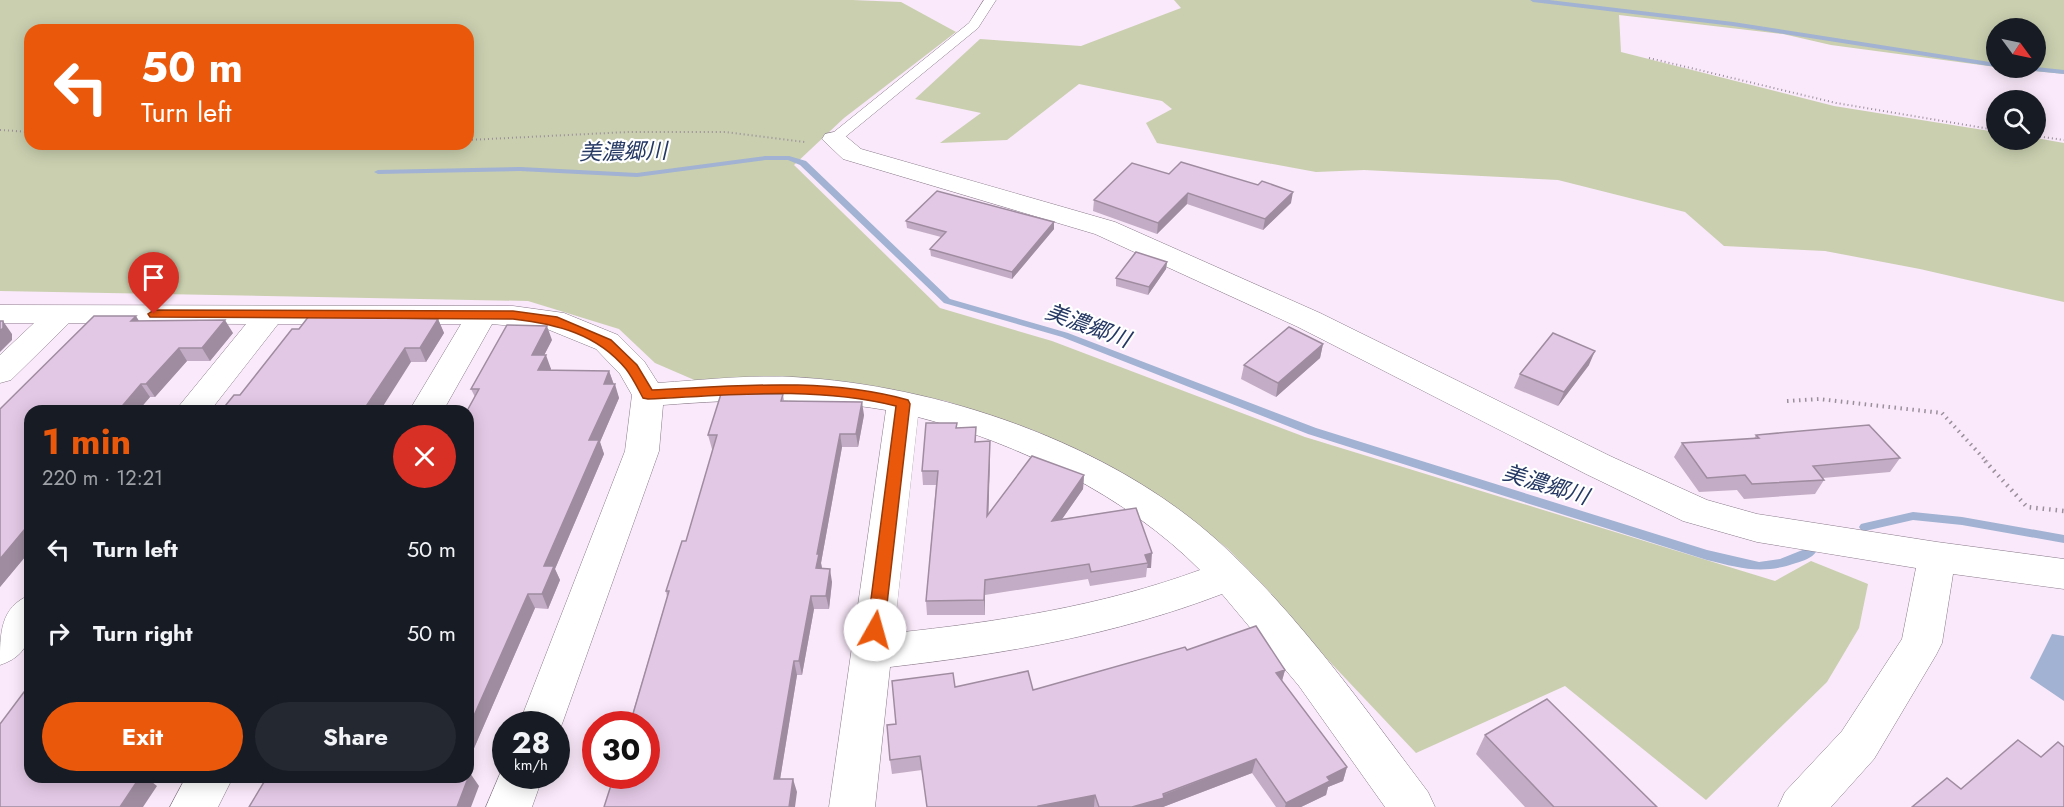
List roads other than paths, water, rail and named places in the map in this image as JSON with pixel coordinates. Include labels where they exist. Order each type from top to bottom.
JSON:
[{"type":"street","points":[[834,139],[852,154],[1105,228],[1309,320],[1588,460],[1696,511],[1757,528],[1937,557],[2064,574]]},
{"type":"street","points":[[0,314],[513,315],[553,320],[607,342],[633,368],[648,395],[642,452],[545,711]]},
{"type":"street","points":[[0,373],[62,314]]},
{"type":"street","points":[[197,405],[270,314]]},
{"type":"street","points":[[430,405],[482,315]]},
{"type":"street","points":[[648,395],[791,388],[867,395],[1000,430],[1072,461],[1128,494],[1202,548],[1282,634],[1401,804]]},
{"type":"street","points":[[852,807],[903,404]]},
{"type":"street","points":[[1800,807],[1858,745],[1922,643],[1937,557]]},
{"type":"street","points":[[873,652],[966,642],[1078,621],[1160,601],[1228,576]]},
{"type":"street","points":[[0,648],[24,618]]},
{"type":"street","points":[[193,807],[207,783]]},
{"type":"street","points":[[509,807],[516,789]]},
{"type":"lane","points":[[834,139],[974,25],[990,0]]},
{"type":"water","points":[[2052,634],[2064,636],[2064,701],[2030,678]]},
{"type":"waterway","points":[[1533,0],[1733,24],[1986,63]]},
{"type":"waterway","points":[[2046,70],[2064,72]]},
{"type":"waterway","name":"美濃郷川","points":[[378,172],[520,169],[637,175],[765,158],[789,158],[803,163],[947,301],[1065,335],[1312,431],[1707,555],[1748,565],[1769,566],[1810,552]]},
{"type":"waterway","name":"美濃郷川","points":[[1865,527],[1913,516],[1962,521],[2064,539]]}]
